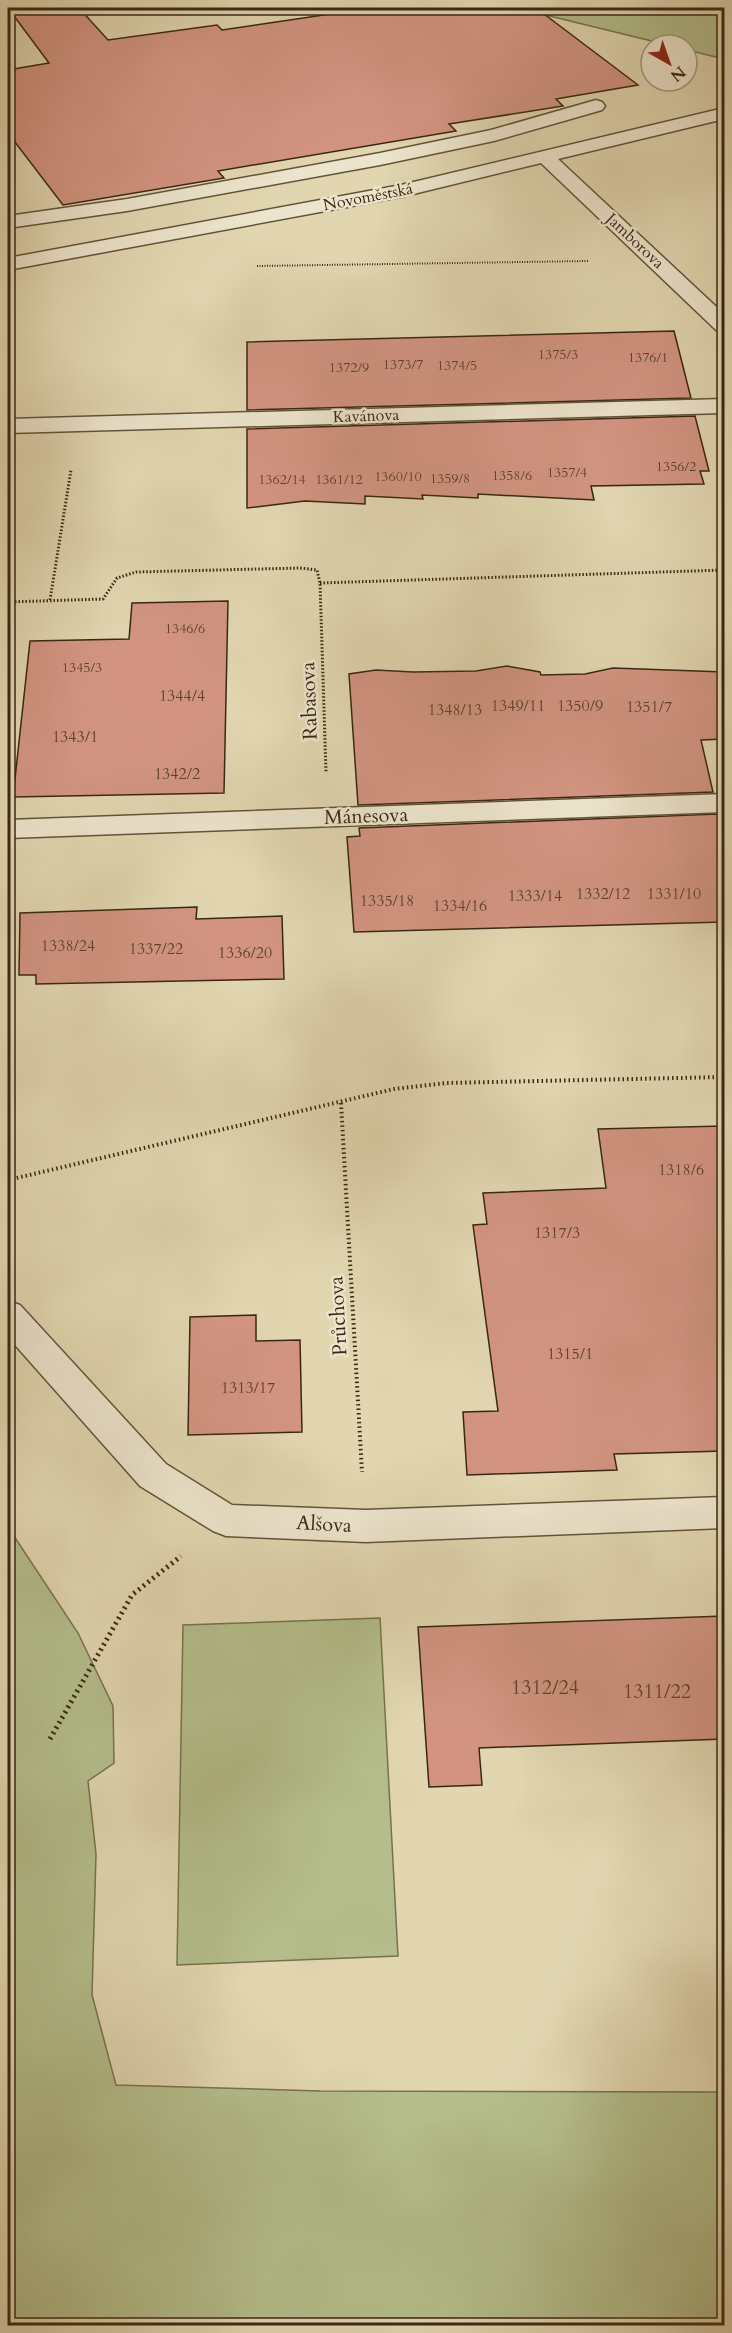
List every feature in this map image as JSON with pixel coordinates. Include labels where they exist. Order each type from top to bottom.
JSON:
[{"type":"street","points":[[8,222],[127,205],[380,159],[494,135],[596,106]]},
{"type":"street","name":"Novoměstská","points":[[8,264],[401,191],[724,114]]},
{"type":"street","name":"Jamborova","points":[[546,158],[724,325]]},
{"type":"street","name":"Kavánova","points":[[8,426],[724,406]]},
{"type":"street","name":"Mánesova","points":[[8,829],[724,803]]},
{"type":"street","name":"Alšova","points":[[8,1314],[153,1475],[226,1520],[366,1526],[724,1513]]},
{"type":"path","points":[[251,266],[655,260]]},
{"type":"path","points":[[50,600],[79,424]]},
{"type":"path","points":[[8,603],[102,599],[111,590],[117,578],[136,572],[300,568],[316,570],[320,583],[724,570]]},
{"type":"path","name":"Rabasova","points":[[320,583],[327,817]]},
{"type":"path","points":[[8,1180],[394,1089],[446,1083],[724,1077]]},
{"type":"path","name":"Průchova","points":[[341,1103],[366,1526]]},
{"type":"path","points":[[50,1739],[132,1595],[226,1520]]},
{"type":"green space","points":[[517,8],[724,8],[724,59],[699,53],[699,33],[639,33],[639,38]]},
{"type":"green space","points":[[8,1527],[78,1633],[113,1706],[114,1763],[88,1781],[96,1854],[92,1995],[116,2085],[320,2091],[724,2092],[724,2325],[8,2325]]},
{"type":"green space","points":[[380,1618],[398,1956],[177,1965],[183,1625]]},
{"type":"building","points":[[8,8],[79,8],[108,40],[217,25],[222,30],[371,8],[536,8],[638,85],[556,99],[563,106],[449,124],[456,131],[218,171],[224,178],[63,205],[8,133],[8,70],[49,63]]},
{"type":"building","points":[[674,331],[691,398],[247,410],[247,342]]},
{"type":"building","points":[[695,416],[709,471],[700,471],[704,484],[591,486],[594,500],[478,494],[478,498],[422,495],[423,499],[365,496],[365,504],[305,501],[247,508],[247,429]]},
{"type":"building","points":[[228,601],[224,793],[13,797],[30,641],[129,639],[132,603]]},
{"type":"building","points":[[507,666],[540,672],[541,675],[585,674],[613,668],[724,672],[724,739],[701,740],[713,792],[358,805],[349,674],[376,670],[476,671]]},
{"type":"building","points":[[718,814],[724,843],[724,922],[354,932],[347,837],[360,836],[359,828]]},
{"type":"building","points":[[197,907],[196,919],[282,916],[284,979],[36,984],[36,975],[19,975],[20,913]]},
{"type":"building","points":[[724,1126],[724,1451],[614,1454],[617,1470],[467,1475],[463,1412],[498,1411],[473,1225],[487,1224],[483,1193],[606,1188],[598,1129]]},
{"type":"building","points":[[256,1315],[256,1341],[300,1340],[302,1432],[188,1435],[190,1317]]},
{"type":"building","points":[[724,1616],[724,1739],[479,1748],[482,1785],[429,1787],[418,1627]]}]
